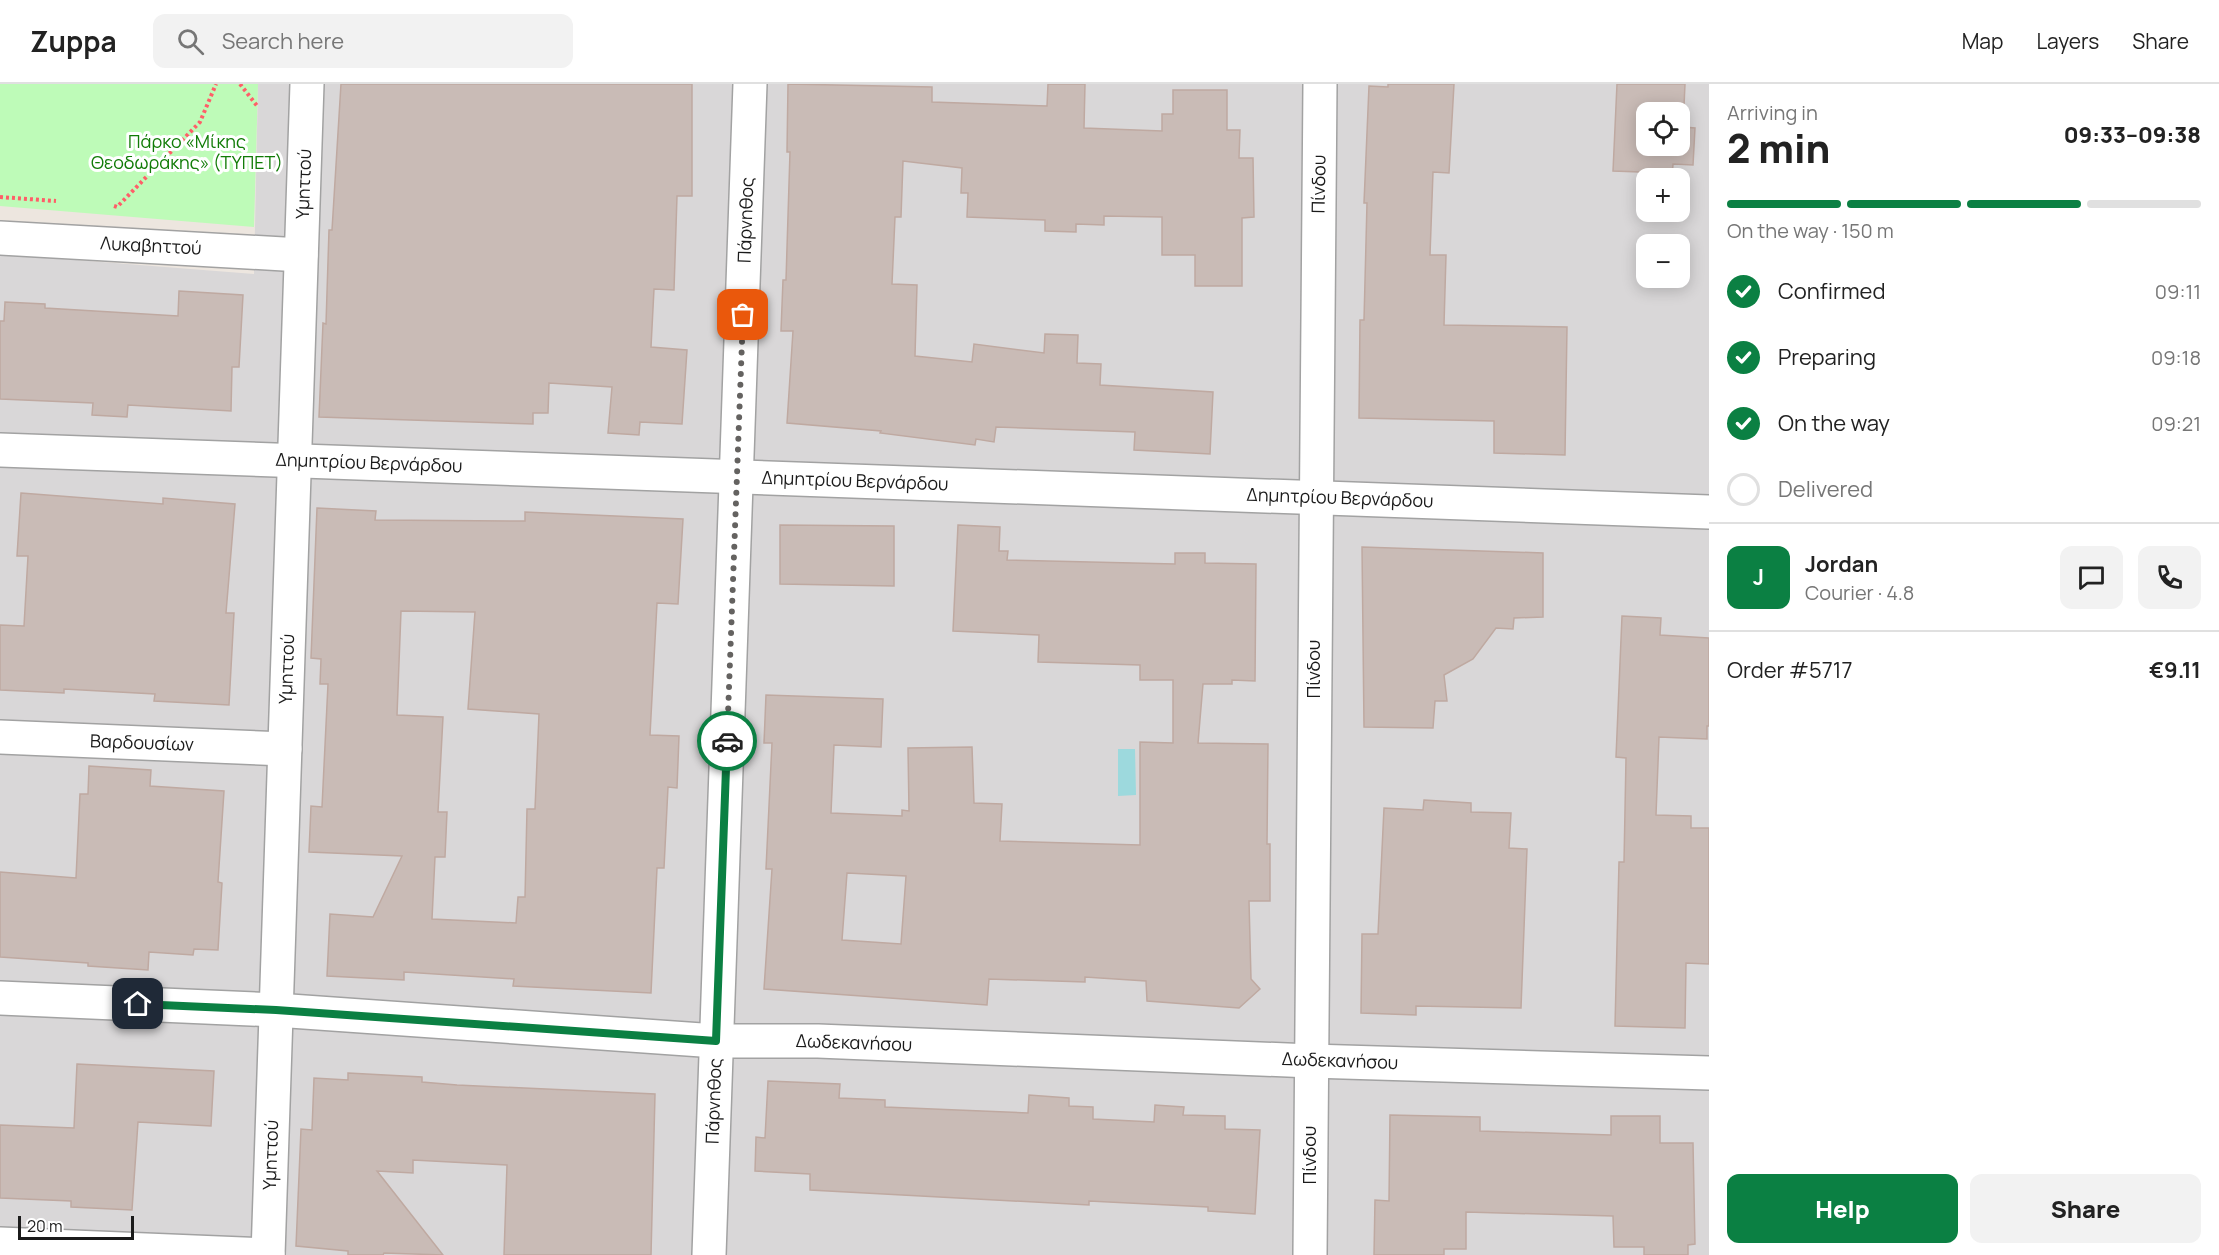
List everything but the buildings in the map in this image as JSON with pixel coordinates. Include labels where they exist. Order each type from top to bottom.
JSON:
[{"type":"street","name":"Υμηττού","points":[[268,1255],[307,84]]},
{"type":"street","name":"Πάρνηθος","points":[[709,1255],[750,84]]},
{"type":"street","name":"Πίνδου","points":[[1310,1255],[1320,84]]},
{"type":"street","name":"Λυκαβηττού","points":[[0,238],[301,255]]},
{"type":"street","name":"Δημητρίου Βερνάρδου","points":[[0,450],[1709,512]]},
{"type":"street","name":"Βαρδουσίων","points":[[0,737],[285,749]]},
{"type":"street","name":"Δωδεκανήσου","points":[[0,998],[276,1010],[716,1041],[818,1041],[1311,1061],[1709,1073]]},
{"type":"street","points":[[0,1244],[268,1255]]},
{"type":"path","points":[[105,206],[117,207],[200,122],[216,84]]},
{"type":"path","points":[[240,84],[258,107]]},
{"type":"path","points":[[0,197],[58,202]]},
{"type":"shaded area","points":[[258,84],[1709,84],[1709,1255],[0,1255],[0,254],[254,274]]},
{"type":"green space","name":"Πάρκο «Μίκης Θεοδωράκης» (ΤΥΠΕΤ)","points":[[0,84],[258,84],[254,227],[0,206]]},
{"type":"water","points":[[1118,749],[1135,749],[1136,795],[1118,796]]},
{"type":"way so far","points":[[727,741],[743,315]]},
{"type":"route","points":[[138,1004],[276,1010],[716,1041],[727,741]]}]
